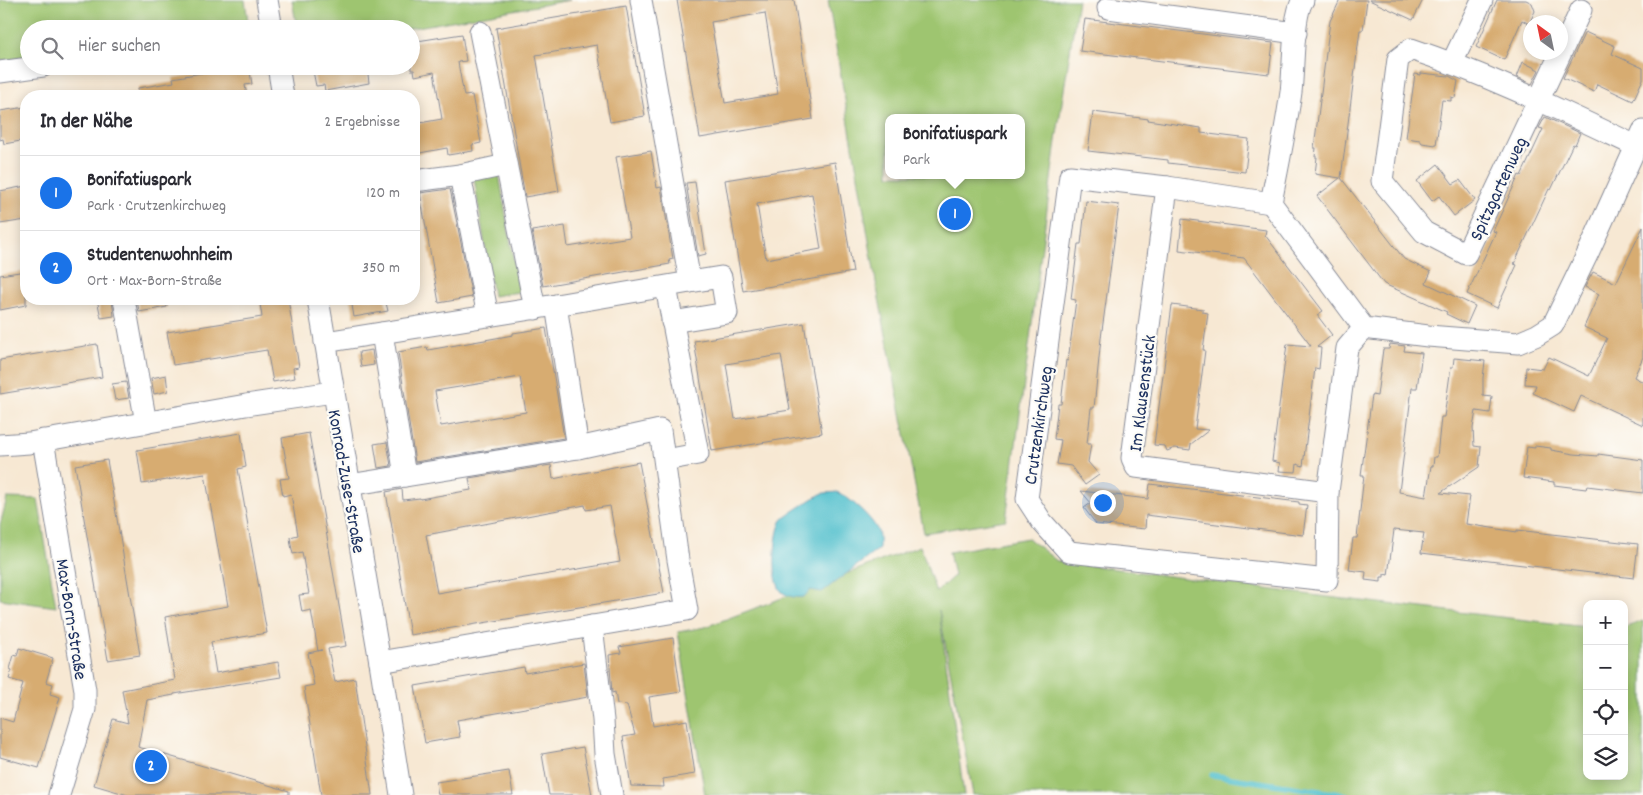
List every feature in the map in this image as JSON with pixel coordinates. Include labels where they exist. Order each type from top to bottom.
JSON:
[{"type":"street","points":[[267,0],[270,20]]},
{"type":"street","points":[[641,0],[690,282]]},
{"type":"street","points":[[1271,202],[1291,91],[1296,33],[1300,5],[1303,0]]},
{"type":"street","points":[[1452,63],[1482,0]]},
{"type":"street","points":[[1108,8],[1296,33]]},
{"type":"street","name":"Spitzgartenweg","points":[[1580,10],[1539,99],[1466,254],[1424,232],[1382,181],[1398,59],[1411,49],[1452,63],[1539,99],[1640,139]]},
{"type":"street","points":[[480,32],[535,309]]},
{"type":"street","points":[[0,72],[20,69]]},
{"type":"street","points":[[280,75],[282,90]]},
{"type":"street","points":[[1167,187],[1271,202],[1364,328],[1428,336],[1518,342],[1537,335],[1553,325],[1640,139]]},
{"type":"street","points":[[420,180],[506,166]]},
{"type":"street","points":[[460,174],[488,316]]},
{"type":"street","name":"Crutzenkirchweg","points":[[1167,187],[1070,176],[1027,499],[1042,522],[1069,552],[1327,580],[1328,492]]},
{"type":"street","name":"Im Klausenstück","points":[[1167,187],[1132,458],[1136,467],[1328,492]]},
{"type":"street","points":[[325,342],[721,277],[727,313],[672,322]]},
{"type":"street","points":[[665,460],[698,454],[666,287]]},
{"type":"street","points":[[125,305],[146,423]]},
{"type":"street","name":"Konrad-Zuse-Straße","points":[[319,305],[401,795]]},
{"type":"street","points":[[556,305],[578,448]]},
{"type":"street","points":[[1328,492],[1348,348],[1364,328]]},
{"type":"street","points":[[382,333],[405,476]]},
{"type":"street","points":[[0,445],[29,443],[333,392]]},
{"type":"street","points":[[349,485],[578,448],[692,425]]},
{"type":"street","points":[[380,662],[687,610],[660,430]]},
{"type":"street","name":"Max-Born-Straße","points":[[43,440],[85,690],[85,709],[59,795]]},
{"type":"street","points":[[592,626],[604,720],[605,754],[612,795]]},
{"type":"green space","points":[[0,0],[245,0],[248,20],[20,20],[20,58],[0,61]]},
{"type":"green space","points":[[292,0],[570,0],[420,27],[420,20],[295,20]]},
{"type":"green space","points":[[828,0],[1078,0],[1056,141],[1006,520],[924,533],[877,288]]},
{"type":"green space","points":[[499,174],[519,292],[493,296],[474,178]]},
{"type":"green space","points":[[7,498],[38,499],[56,607],[0,599],[0,525]]},
{"type":"green space","points":[[1028,538],[1057,561],[1319,596],[1583,627],[1583,780],[1628,780],[1628,627],[1643,621],[1643,795],[973,795],[939,610],[964,795],[705,795],[678,632],[705,627],[920,546],[936,592],[954,576],[949,552]]},
{"type":"water","points":[[837,492],[865,513],[874,524],[879,534],[879,549],[822,592],[810,590],[804,597],[787,595],[782,592],[776,578],[775,557],[779,526],[782,520],[821,494]]},
{"type":"building","points":[[677,0],[794,0],[813,119],[700,138]],"holes":[[[765,13],[778,94],[725,103],[711,22]]]},
{"type":"building","points":[[1340,0],[1367,0],[1363,30],[1360,30],[1341,178],[1404,259],[1431,272],[1426,283],[1475,306],[1467,324],[1446,314],[1447,312],[1384,284],[1317,196],[1340,178],[1315,174],[1317,157],[1315,157],[1316,148],[1314,148],[1330,21]]},
{"type":"building","points":[[1369,0],[1423,0],[1413,20]]},
{"type":"building","points":[[1497,0],[1526,0],[1532,3],[1535,11],[1533,15],[1523,15],[1523,21],[1504,60],[1476,47]]},
{"type":"building","points":[[626,6],[645,116],[610,122],[597,45],[536,55],[559,191],[525,197],[496,28]]},
{"type":"building","points":[[1085,19],[1273,43],[1269,74],[1080,51]]},
{"type":"building","points":[[1585,32],[1615,46],[1612,54],[1643,68],[1643,79],[1633,101],[1597,84],[1594,92],[1563,78]]},
{"type":"building","points":[[462,34],[466,61],[458,62],[459,68],[464,96],[472,95],[481,143],[472,145],[473,151],[448,155],[447,148],[420,153],[420,123],[442,119],[434,72],[420,75],[420,41]]},
{"type":"building","points":[[1523,62],[1539,70],[1532,84],[1517,77]]},
{"type":"building","points":[[1421,73],[1449,76],[1458,81],[1455,98],[1451,97],[1451,101],[1442,100],[1436,145],[1406,138],[1415,74],[1421,75]]},
{"type":"building","points":[[190,75],[250,75],[252,84],[245,85],[246,90],[138,90],[138,88],[174,82],[173,78]]},
{"type":"building","points":[[314,75],[368,75],[369,83],[330,90],[325,90],[324,85],[316,86]]},
{"type":"building","points":[[20,108],[20,141],[4,144],[3,139],[0,140],[0,111]]},
{"type":"building","points":[[1093,112],[1201,128],[1201,133],[1249,139],[1245,172],[1168,163],[1168,160],[1088,151]]},
{"type":"building","points":[[1545,117],[1580,133],[1551,190],[1549,189],[1514,264],[1517,265],[1497,308],[1467,294],[1496,232],[1493,231],[1543,129],[1539,128]]},
{"type":"building","points":[[651,151],[657,188],[661,187],[673,259],[669,260],[670,264],[543,286],[532,231],[565,226],[568,247],[630,237],[616,157]]},
{"type":"building","points":[[835,162],[853,272],[743,291],[725,180]],"holes":[[[812,194],[821,249],[766,259],[757,204]]]},
{"type":"building","points":[[1438,164],[1453,184],[1460,180],[1475,200],[1454,216],[1439,196],[1432,201],[1417,181]]},
{"type":"building","points":[[695,182],[706,254],[698,256],[686,183]]},
{"type":"building","points":[[20,187],[20,221],[0,224],[0,191]]},
{"type":"building","points":[[450,189],[472,297],[439,303],[420,193]]},
{"type":"building","points":[[1086,201],[1119,205],[1101,338],[1094,408],[1091,408],[1087,444],[1091,444],[1088,462],[1099,475],[1085,485],[1071,466],[1057,464],[1061,440],[1054,439],[1058,404],[1061,404],[1066,360],[1068,361],[1076,300],[1071,299],[1078,244],[1081,244]]},
{"type":"building","points":[[1182,219],[1266,230],[1265,235],[1323,311],[1317,315],[1332,335],[1317,347],[1321,348],[1319,369],[1315,368],[1303,466],[1297,464],[1296,472],[1279,471],[1280,463],[1272,461],[1287,344],[1311,346],[1244,258],[1179,250]]},
{"type":"building","points":[[1643,227],[1643,357],[1634,377],[1643,382],[1643,425],[1581,396],[1574,412],[1533,393],[1536,385],[1525,384],[1526,367],[1543,369],[1549,357],[1589,376],[1607,338],[1584,327],[1599,294],[1585,287],[1593,272],[1616,283]]},
{"type":"building","points":[[20,272],[20,305],[26,305],[0,310],[0,275]]},
{"type":"building","points":[[98,305],[113,305],[114,316],[101,318]]},
{"type":"building","points":[[138,305],[167,305],[167,307],[139,312]]},
{"type":"building","points":[[260,305],[289,305],[299,367],[293,368],[295,378],[273,382],[267,350],[173,365],[167,332],[262,317]]},
{"type":"building","points":[[352,305],[386,305],[388,311],[354,317]]},
{"type":"building","points":[[1172,305],[1203,309],[1203,312],[1208,313],[1195,429],[1209,430],[1191,444],[1190,450],[1175,448],[1167,451],[1165,446],[1154,445]]},
{"type":"building","points":[[804,323],[822,433],[712,451],[694,341]],"holes":[[[781,355],[790,410],[735,419],[726,364]]]},
{"type":"building","points":[[546,328],[564,438],[415,462],[398,352],[427,347],[428,350],[513,335],[513,333]],"holes":[[[520,377],[526,412],[441,426],[435,391]]]},
{"type":"building","points":[[97,344],[102,377],[0,394],[0,360]]},
{"type":"building","points":[[1390,344],[1405,346],[1404,351],[1422,353],[1417,388],[1412,388],[1399,492],[1426,497],[1431,466],[1433,466],[1434,457],[1437,457],[1441,417],[1444,417],[1454,358],[1485,361],[1483,396],[1492,397],[1490,413],[1476,411],[1473,428],[1474,446],[1481,447],[1479,467],[1440,493],[1470,496],[1466,524],[1517,532],[1517,530],[1638,544],[1634,578],[1421,553],[1424,533],[1394,530],[1388,575],[1384,574],[1384,577],[1381,577],[1381,582],[1365,580],[1366,572],[1349,570],[1353,538],[1357,538],[1364,475],[1361,475],[1372,395],[1377,396],[1383,349],[1389,349]]},
{"type":"building","points":[[372,350],[374,365],[361,367],[359,352]]},
{"type":"building","points":[[166,375],[168,391],[154,394],[151,378]]},
{"type":"building","points":[[126,382],[129,398],[115,400],[112,384]]},
{"type":"building","points":[[241,433],[246,467],[238,469],[267,633],[211,642],[216,673],[278,662],[281,677],[147,700],[138,747],[289,791],[289,795],[128,795],[94,785],[113,719],[128,723],[122,690],[175,680],[165,617],[228,606],[205,474],[142,484],[137,450]]},
{"type":"building","points":[[309,433],[346,646],[328,649],[335,682],[355,678],[372,795],[321,795],[304,687],[314,685],[308,653],[318,651],[311,610],[302,612],[299,595],[309,594],[302,552],[293,554],[291,545],[290,537],[298,535],[291,494],[283,496],[280,479],[289,478],[282,438]]},
{"type":"building","points":[[387,442],[391,466],[378,468],[374,444]]},
{"type":"building","points":[[1535,446],[1574,454],[1598,456],[1598,454],[1643,460],[1643,493],[1587,486],[1586,489],[1554,485],[1554,482],[1523,478],[1527,447],[1535,448]]},
{"type":"building","points":[[107,460],[140,655],[108,660],[75,465]]},
{"type":"building","points":[[639,462],[664,593],[410,635],[386,492],[402,489],[403,500],[420,499],[471,490],[469,478],[551,465],[553,479]],"holes":[[[585,505],[586,510],[610,506],[620,562],[437,593],[426,535]]]},
{"type":"building","points":[[1150,484],[1299,502],[1299,504],[1307,505],[1303,535],[1146,515],[1145,529],[1096,524],[1084,508],[1091,503],[1081,491],[1148,499]]},
{"type":"building","points":[[673,638],[681,692],[649,697],[653,726],[687,720],[695,774],[663,779],[664,787],[631,786],[623,737],[635,735],[627,705],[617,704],[615,692],[612,693],[609,655],[621,653],[619,647]]},
{"type":"building","points":[[19,648],[53,658],[46,682],[53,684],[50,694],[60,697],[39,768],[0,757],[0,718],[13,722],[23,683],[9,679],[14,655],[17,656]]},
{"type":"building","points":[[584,663],[588,697],[457,720],[460,737],[425,743],[415,686],[524,667],[525,673]]},
{"type":"building","points":[[583,747],[592,795],[549,795],[542,754]]},
{"type":"building","points":[[509,771],[513,795],[438,795],[436,782]]},
{"type":"waterway","points":[[1212,775],[1347,795]]},
{"type":"place","name":"Bonifatiuspark","points":[[955,214]]},
{"type":"place","name":"Studentenwohnheim","points":[[151,766]]}]
